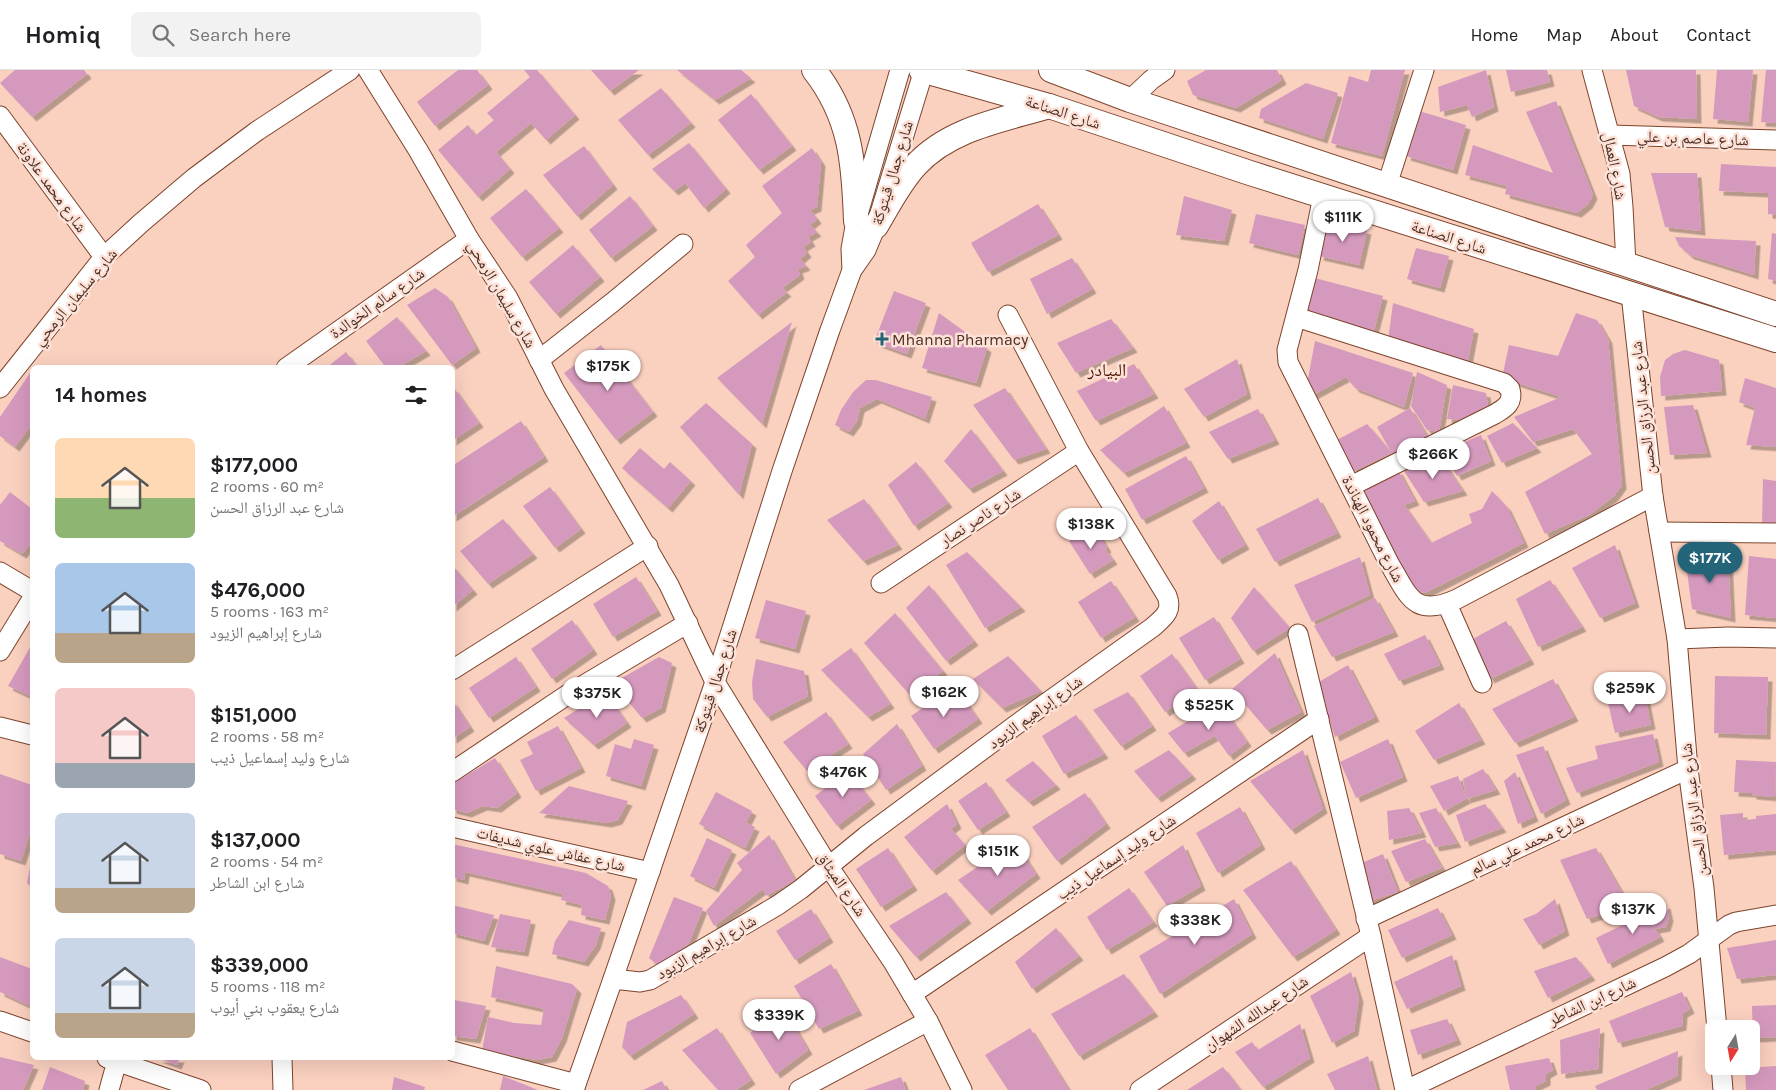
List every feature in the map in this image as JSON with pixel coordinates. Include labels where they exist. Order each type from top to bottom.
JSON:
[{"type":"main road","points":[[814,70],[841,116],[850,146],[854,177],[866,224]]},
{"type":"main road","name":"شارع الصناعة","points":[[923,70],[1048,106],[1250,174],[1776,340]]},
{"type":"main road","name":"شارع الصناعة","points":[[1051,70],[1130,100],[1776,314]]},
{"type":"main road","points":[[866,224],[896,194],[916,165],[955,135],[1048,106]]},
{"type":"street","name":"شارع سليمان الرمحي","points":[[0,388],[104,257],[140,223],[194,178],[257,131],[350,70]]},
{"type":"street","name":"شارع سليمان الرمحي","points":[[368,70],[418,150],[469,239],[508,298],[554,389],[648,546],[688,623],[715,682]]},
{"type":"street","name":"شارع جمال قيتوكة","points":[[575,1087],[715,682],[782,472],[830,330],[852,270],[866,250],[866,224],[900,70]]},
{"type":"street","name":"شارع جمال قيتوكة","points":[[866,224],[923,70]]},
{"type":"street","points":[[1130,100],[1165,70]]},
{"type":"street","points":[[1387,185],[1424,70]]},
{"type":"street","name":"شارع العمال","points":[[1592,70],[1621,182],[1626,264]]},
{"type":"street","name":"شارع محمد علاونة","points":[[0,116],[104,257]]},
{"type":"street","name":"شارع عاصم بن علي","points":[[1610,135],[1776,140]]},
{"type":"street","points":[[1323,196],[1296,317],[1504,383],[1512,394],[1511,401],[1507,406],[1494,414],[1351,486]]},
{"type":"street","name":"شارع سالم الخوالدة","points":[[290,365],[469,239]]},
{"type":"street","points":[[540,360],[683,244]]},
{"type":"street","name":"شارع عبد الرزاق الحسن","points":[[1631,294],[1653,496],[1676,639],[1688,768],[1709,941],[1716,1020]]},
{"type":"street","name":"شارع إبراهيم الزيود","points":[[613,980],[640,982],[650,980],[778,905],[829,867],[866,836],[1024,718],[1153,627],[1167,613],[1170,604],[1167,596],[1080,452],[1008,315]]},
{"type":"street","name":"شارع محمود الهناندة","points":[[1296,317],[1287,350],[1288,362],[1389,563],[1406,593],[1415,602],[1423,606],[1437,607],[1447,604],[1653,496]]},
{"type":"street","name":"شارع ناصر نصار","points":[[881,583],[1080,452]]},
{"type":"street","points":[[1660,532],[1776,534]]},
{"type":"street","points":[[455,668],[648,546]]},
{"type":"street","points":[[0,572],[30,590]]},
{"type":"street","points":[[0,651],[30,602]]},
{"type":"street","points":[[1447,604],[1482,683]]},
{"type":"street","points":[[455,770],[567,695],[688,623]]},
{"type":"street","points":[[1298,634],[1369,927],[1406,1090]]},
{"type":"street","points":[[1676,639],[1776,638]]},
{"type":"street","name":"شارع الميثاق","points":[[715,682],[829,867],[873,930],[912,994],[928,1021],[962,1090]]},
{"type":"street","name":"شارع وليد إسماعيل ذيب","points":[[912,994],[1319,719]]},
{"type":"street","points":[[0,727],[30,734]]},
{"type":"street","name":"شارع محمد علي سالم","points":[[1369,927],[1688,768]]},
{"type":"street","name":"شارع عفاش علوي شديفات","points":[[455,828],[650,872]]},
{"type":"street","name":"شارع ابن الشاطر","points":[[1406,1090],[1665,967],[1709,941],[1723,927],[1736,922],[1776,915]]},
{"type":"street","name":"شارع عبدالله الشهوان","points":[[1140,1090],[1369,927]]},
{"type":"street","points":[[0,1021],[30,1031]]},
{"type":"street","points":[[798,1090],[928,1021]]},
{"type":"street","points":[[455,1052],[575,1087]]},
{"type":"street","points":[[109,1090],[112,1060]]},
{"type":"street","points":[[115,1060],[201,1090]]},
{"type":"street","points":[[282,1060],[283,1090]]},
{"type":"street","points":[[1721,1075],[1723,1090]]},
{"type":"building","points":[[15,70],[84,70],[87,74],[32,117],[0,83]]},
{"type":"building","points":[[458,70],[477,70],[488,85],[435,126],[417,102]]},
{"type":"building","points":[[524,70],[537,70],[575,115],[546,140],[531,123],[496,152],[510,169],[478,197],[438,150],[468,125],[476,135],[494,120],[487,113],[530,77]]},
{"type":"building","points":[[591,70],[639,70],[610,91]]},
{"type":"building","points":[[677,70],[741,70],[751,78],[715,100]]},
{"type":"building","points":[[1206,70],[1277,70],[1282,80],[1236,108],[1193,95],[1187,81]]},
{"type":"building","points":[[1371,70],[1405,70],[1382,156],[1331,143],[1349,76],[1368,82]]},
{"type":"building","points":[[1486,70],[1494,107],[1472,117],[1467,105],[1440,112],[1438,87]]},
{"type":"building","points":[[1506,70],[1547,70],[1550,82],[1511,92]]},
{"type":"building","points":[[1626,70],[1696,70],[1697,119],[1658,117],[1634,106]]},
{"type":"building","points":[[1717,70],[1753,70],[1748,122],[1713,119]]},
{"type":"building","points":[[1766,70],[1776,70],[1776,123],[1761,122]]},
{"type":"building","points":[[1306,83],[1338,93],[1323,139],[1259,118],[1261,109]]},
{"type":"building","points":[[661,88],[691,123],[648,155],[618,120]]},
{"type":"building","points":[[751,94],[792,146],[759,170],[718,120]]},
{"type":"building","points":[[1556,101],[1593,195],[1588,204],[1577,213],[1505,194],[1507,186],[1465,175],[1473,145],[1553,173],[1526,112]]},
{"type":"building","points":[[1419,111],[1466,125],[1453,170],[1406,156]]},
{"type":"building","points":[[689,143],[726,189],[704,208],[685,183],[674,191],[652,169]]},
{"type":"building","points":[[584,146],[613,185],[577,216],[543,175]]},
{"type":"building","points":[[812,148],[821,162],[817,207],[810,210],[817,219],[810,225],[817,232],[808,237],[811,242],[803,247],[807,253],[800,259],[806,266],[798,269],[800,275],[782,288],[787,292],[758,315],[728,281],[755,257],[746,245],[782,213],[762,186]]},
{"type":"building","points":[[1721,164],[1776,167],[1776,215],[1768,214],[1768,193],[1719,191]]},
{"type":"building","points":[[1651,173],[1697,173],[1701,231],[1665,227]]},
{"type":"building","points":[[526,189],[559,228],[522,257],[490,218]]},
{"type":"building","points":[[630,196],[653,226],[611,258],[589,230]]},
{"type":"building","points":[[1184,196],[1232,210],[1224,241],[1176,235]]},
{"type":"building","points":[[1038,204],[1058,235],[988,272],[971,243]]},
{"type":"building","points":[[1256,214],[1305,225],[1298,255],[1249,243]]},
{"type":"building","points":[[1327,221],[1367,230],[1359,265],[1319,256]]},
{"type":"building","points":[[1772,233],[1776,234],[1776,281],[1768,279]]},
{"type":"building","points":[[1675,237],[1756,241],[1754,275],[1690,255],[1679,246]]},
{"type":"building","points":[[573,245],[600,277],[556,314],[529,282]]},
{"type":"building","points":[[1416,248],[1449,256],[1440,288],[1407,279]]},
{"type":"building","points":[[1072,258],[1092,289],[1047,314],[1030,279]]},
{"type":"building","points":[[1311,277],[1383,296],[1373,334],[1301,315]]},
{"type":"building","points":[[435,288],[448,297],[476,348],[452,365],[407,305]]},
{"type":"building","points":[[894,291],[926,303],[907,354],[874,342]]},
{"type":"building","points":[[1393,303],[1474,329],[1467,366],[1388,341]]},
{"type":"building","points":[[939,313],[987,348],[976,383],[922,368]]},
{"type":"building","points":[[1576,313],[1597,320],[1608,339],[1622,485],[1613,497],[1589,515],[1545,534],[1525,492],[1592,454],[1573,429],[1533,442],[1514,417],[1561,397],[1502,378],[1509,345],[1558,356]]},
{"type":"building","points":[[397,317],[426,351],[402,365],[384,365],[366,341]]},
{"type":"building","points":[[1111,319],[1133,348],[1076,373],[1057,343]]},
{"type":"building","points":[[792,322],[762,424],[717,378]]},
{"type":"building","points":[[1315,341],[1413,373],[1404,407],[1355,388],[1346,377],[1311,396],[1307,384]]},
{"type":"building","points":[[601,345],[653,412],[616,440],[564,373]]},
{"type":"building","points":[[1685,350],[1719,360],[1722,391],[1661,396],[1660,377],[1665,360],[1673,354]]},
{"type":"building","points":[[346,352],[356,365],[330,365]]},
{"type":"building","points":[[1237,359],[1247,394],[1204,417],[1184,389]]},
{"type":"building","points":[[1134,364],[1154,394],[1096,421],[1077,391]]},
{"type":"building","points":[[1417,372],[1447,385],[1439,432],[1427,430],[1411,406]]},
{"type":"building","points":[[30,373],[30,427],[15,447],[0,436],[0,417]]},
{"type":"building","points":[[1745,378],[1776,388],[1776,447],[1746,445],[1755,408],[1739,402]]},
{"type":"building","points":[[866,380],[876,380],[932,397],[925,419],[877,399],[860,408],[857,421],[849,432],[835,425],[841,410],[853,392]]},
{"type":"building","points":[[1453,385],[1486,393],[1488,406],[1459,420],[1447,419]]},
{"type":"building","points":[[1005,388],[1046,449],[1014,460],[973,405]]},
{"type":"building","points":[[455,389],[479,423],[455,439]]},
{"type":"building","points":[[706,403],[752,444],[739,495],[680,427]]},
{"type":"building","points":[[1693,405],[1707,453],[1670,455],[1664,407]]},
{"type":"building","points":[[1164,406],[1186,443],[1124,473],[1100,450]]},
{"type":"building","points":[[1410,408],[1429,439],[1395,459],[1377,427]]},
{"type":"building","points":[[1258,409],[1275,440],[1228,459],[1209,432]]},
{"type":"building","points":[[521,421],[544,457],[455,515],[455,464]]},
{"type":"building","points":[[1513,423],[1537,448],[1502,463],[1487,436]]},
{"type":"building","points":[[1367,424],[1392,453],[1354,471],[1335,441]]},
{"type":"building","points":[[971,429],[1003,471],[969,489],[944,461]]},
{"type":"building","points":[[1481,435],[1491,461],[1457,476],[1443,451]]},
{"type":"building","points":[[640,448],[664,469],[670,462],[691,481],[668,508],[622,468]]},
{"type":"building","points":[[1186,456],[1204,488],[1142,520],[1125,489]]},
{"type":"building","points":[[1440,457],[1463,491],[1424,502],[1404,471]]},
{"type":"building","points":[[916,462],[948,503],[914,526],[888,485]]},
{"type":"building","points":[[1398,470],[1415,501],[1404,505],[1431,543],[1472,523],[1469,514],[1482,509],[1492,491],[1507,507],[1524,543],[1425,593],[1413,590],[1361,492]]},
{"type":"building","points":[[1763,479],[1776,481],[1776,524],[1762,524]]},
{"type":"building","points":[[550,487],[581,529],[555,548],[523,506]]},
{"type":"building","points":[[10,492],[30,507],[30,544],[22,554],[0,541],[0,505]]},
{"type":"building","points":[[1318,498],[1337,533],[1275,562],[1256,529]]},
{"type":"building","points":[[864,499],[898,545],[863,561],[827,520]]},
{"type":"building","points":[[1219,501],[1245,545],[1218,560],[1192,521]]},
{"type":"building","points":[[503,519],[533,554],[488,584],[460,551]]},
{"type":"building","points":[[1094,526],[1107,548],[1105,549],[1113,560],[1090,574],[1069,541]]},
{"type":"building","points":[[1615,545],[1635,603],[1600,618],[1572,568]]},
{"type":"building","points":[[967,552],[1021,607],[985,628],[946,565]]},
{"type":"building","points":[[1685,556],[1728,556],[1731,618],[1692,609]]},
{"type":"building","points":[[1749,556],[1776,559],[1776,618],[1745,615]]},
{"type":"building","points":[[1360,557],[1370,595],[1312,622],[1294,585]]},
{"type":"building","points":[[455,569],[473,590],[455,605]]},
{"type":"building","points":[[636,577],[657,611],[613,637],[593,604]]},
{"type":"building","points":[[1550,580],[1582,627],[1538,647],[1516,599]]},
{"type":"building","points":[[1111,581],[1135,617],[1101,638],[1078,602]]},
{"type":"building","points":[[929,585],[974,641],[946,661],[906,608]]},
{"type":"building","points":[[1254,587],[1290,628],[1253,651],[1231,618]]},
{"type":"building","points":[[1375,598],[1394,632],[1332,657],[1314,626]]},
{"type":"building","points":[[766,600],[806,611],[795,649],[755,638]]},
{"type":"building","points":[[895,613],[943,671],[909,694],[864,643]]},
{"type":"building","points":[[1214,617],[1240,659],[1205,680],[1179,638]]},
{"type":"building","points":[[572,620],[593,650],[552,679],[531,649]]},
{"type":"building","points":[[1506,621],[1530,660],[1490,679],[1469,641]]},
{"type":"building","points":[[1425,635],[1440,665],[1399,681],[1384,654]]},
{"type":"building","points":[[30,648],[30,696],[8,686]]},
{"type":"building","points":[[851,648],[890,704],[868,717],[821,670]]},
{"type":"building","points":[[1275,653],[1301,712],[1267,730],[1232,689]]},
{"type":"building","points":[[1172,654],[1197,689],[1165,712],[1140,676]]},
{"type":"building","points":[[1008,656],[1041,691],[1002,708],[973,679]]},
{"type":"building","points":[[516,657],[536,687],[489,718],[469,688]]},
{"type":"building","points":[[659,657],[672,663],[661,708],[642,718],[613,683]]},
{"type":"building","points":[[756,659],[804,671],[808,696],[767,717],[753,699],[752,682]]},
{"type":"building","points":[[1348,665],[1375,717],[1335,737],[1317,683]]},
{"type":"building","points":[[1715,676],[1768,677],[1766,735],[1714,733]]},
{"type":"building","points":[[1553,679],[1574,717],[1515,743],[1492,709]]},
{"type":"building","points":[[955,686],[978,719],[934,749],[911,716]]},
{"type":"building","points":[[605,692],[627,723],[594,745],[564,718]]},
{"type":"building","points":[[1128,692],[1152,726],[1121,746],[1093,710]]},
{"type":"building","points":[[1645,695],[1651,725],[1615,733],[1608,703]]},
{"type":"building","points":[[1219,702],[1247,742],[1229,756],[1215,736],[1184,753],[1168,733]]},
{"type":"building","points":[[1459,703],[1481,740],[1434,760],[1415,731]]},
{"type":"building","points":[[455,704],[470,727],[455,737]]},
{"type":"building","points":[[826,712],[848,744],[807,771],[783,742]]},
{"type":"building","points":[[1076,715],[1104,754],[1064,774],[1042,736]]},
{"type":"building","points":[[897,724],[922,766],[886,790],[863,754]]},
{"type":"building","points":[[558,726],[581,768],[536,791],[520,760],[533,754],[527,742]]},
{"type":"building","points":[[1653,734],[1659,762],[1577,793],[1566,768],[1598,759],[1595,746]]},
{"type":"building","points":[[634,739],[654,745],[641,786],[606,776],[615,744],[631,749]]},
{"type":"building","points":[[1388,739],[1403,777],[1356,798],[1340,762]]},
{"type":"building","points":[[1543,746],[1566,800],[1541,814],[1516,755]]},
{"type":"building","points":[[1169,750],[1192,775],[1157,798],[1134,771]]},
{"type":"building","points":[[1303,750],[1323,809],[1291,830],[1250,781]]},
{"type":"building","points":[[495,758],[517,793],[497,808],[483,806],[467,813],[455,810],[455,782]]},
{"type":"building","points":[[1736,760],[1776,762],[1775,797],[1734,792]]},
{"type":"building","points":[[1033,761],[1056,785],[1029,802],[1005,780]]},
{"type":"building","points":[[1483,769],[1496,790],[1466,799],[1463,779]]},
{"type":"building","points":[[848,771],[871,800],[837,826],[815,796]]},
{"type":"building","points":[[1515,772],[1534,817],[1518,824],[1504,781]]},
{"type":"building","points":[[0,774],[30,784],[30,833],[21,861],[0,854]]},
{"type":"building","points":[[1458,776],[1466,799],[1444,811],[1430,786]]},
{"type":"building","points":[[986,782],[1006,812],[978,830],[958,801]]},
{"type":"building","points":[[569,786],[628,801],[618,820],[607,823],[539,813]]},
{"type":"building","points":[[716,792],[752,811],[746,823],[755,827],[745,848],[699,824]]},
{"type":"building","points":[[1085,793],[1106,824],[1057,861],[1032,827]]},
{"type":"building","points":[[947,804],[957,824],[951,829],[965,845],[932,871],[904,837]]},
{"type":"building","points":[[1485,804],[1502,828],[1465,842],[1456,815]]},
{"type":"building","points":[[1240,807],[1261,845],[1218,873],[1196,833]]},
{"type":"building","points":[[1409,808],[1422,833],[1389,840],[1387,811]]},
{"type":"building","points":[[1436,808],[1457,843],[1435,847],[1419,813]]},
{"type":"building","points":[[1743,813],[1743,820],[1756,819],[1756,816],[1776,814],[1776,850],[1724,855],[1720,815]]},
{"type":"building","points":[[769,835],[795,880],[766,896],[763,889],[714,926],[706,911],[742,870],[737,863]]},
{"type":"building","points":[[707,838],[732,850],[714,888],[690,876]]},
{"type":"building","points":[[1425,839],[1442,868],[1406,882],[1391,851]]},
{"type":"building","points":[[1015,842],[1036,874],[987,911],[958,880]]},
{"type":"building","points":[[455,845],[586,873],[608,886],[611,896],[605,920],[581,915],[582,905],[561,900],[563,894],[465,872],[464,880],[455,878]]},
{"type":"building","points":[[1183,845],[1201,886],[1167,906],[1144,872]]},
{"type":"building","points":[[888,848],[913,886],[881,907],[856,869]]},
{"type":"building","points":[[1596,848],[1629,905],[1587,919],[1560,860]]},
{"type":"building","points":[[1383,854],[1398,892],[1370,901],[1357,865]]},
{"type":"building","points":[[1291,861],[1336,930],[1293,957],[1243,890]]},
{"type":"building","points":[[30,867],[30,886],[27,883]]},
{"type":"building","points":[[1129,888],[1153,922],[1107,950],[1087,917]]},
{"type":"building","points":[[946,892],[967,919],[916,957],[889,926]]},
{"type":"building","points":[[674,897],[703,908],[689,943],[660,967],[649,958]]},
{"type":"building","points":[[1234,899],[1252,934],[1160,994],[1139,956]]},
{"type":"building","points":[[1555,899],[1565,931],[1539,945],[1523,919],[1536,914]]},
{"type":"building","points":[[1666,904],[1669,917],[1666,927],[1655,929],[1660,937],[1608,964],[1596,938]]},
{"type":"building","points":[[455,906],[494,915],[484,941],[455,934]]},
{"type":"building","points":[[1438,908],[1452,935],[1402,958],[1388,930]]},
{"type":"building","points":[[811,909],[829,938],[795,960],[776,931]]},
{"type":"building","points":[[500,914],[531,920],[524,952],[491,947]]},
{"type":"building","points":[[569,920],[601,928],[596,945],[584,962],[552,954],[555,941]]},
{"type":"building","points":[[1056,928],[1079,956],[1032,989],[1015,962]]},
{"type":"building","points":[[1776,940],[1776,975],[1737,979],[1727,948]]},
{"type":"building","points":[[1452,955],[1461,986],[1407,1009],[1394,982]]},
{"type":"building","points":[[0,957],[30,968],[30,1006],[0,992]]},
{"type":"building","points":[[1576,957],[1591,976],[1548,998],[1534,971]]},
{"type":"building","points":[[831,964],[858,1011],[819,1029],[794,986]]},
{"type":"building","points":[[496,966],[572,984],[577,989],[562,1038],[552,1057],[537,1060],[482,1051],[488,1017],[514,1023],[541,1025],[544,1009],[491,997]]},
{"type":"building","points":[[1351,972],[1359,998],[1354,1031],[1332,1043],[1310,996]]},
{"type":"building","points":[[1124,974],[1154,1012],[1079,1056],[1051,1014]]},
{"type":"building","points":[[1682,992],[1690,1009],[1683,1013],[1682,1026],[1618,1043],[1609,1021]]},
{"type":"building","points":[[681,995],[694,1014],[630,1056],[622,1047],[627,1022]]},
{"type":"building","points":[[455,1000],[486,1006],[476,1039],[455,1036]]},
{"type":"building","points":[[1776,1005],[1776,1037],[1760,1038],[1760,1020],[1752,1020],[1752,1006]]},
{"type":"building","points":[[784,1009],[808,1050],[776,1074],[750,1033]]},
{"type":"building","points":[[1447,1019],[1457,1040],[1418,1055],[1410,1030]]},
{"type":"building","points":[[1300,1024],[1310,1058],[1263,1087],[1235,1052],[1252,1042],[1258,1050]]},
{"type":"building","points":[[717,1028],[751,1080],[736,1090],[718,1090],[682,1050]]},
{"type":"building","points":[[1030,1028],[1069,1090],[1008,1090],[985,1055]]},
{"type":"building","points":[[1600,1028],[1598,1069],[1561,1074],[1560,1040]]},
{"type":"building","points":[[1678,1051],[1677,1076],[1646,1090],[1597,1090],[1595,1086]]},
{"type":"building","points":[[1368,1056],[1377,1090],[1335,1090],[1327,1074]]},
{"type":"building","points":[[0,1057],[34,1065],[23,1090],[0,1090]]},
{"type":"building","points":[[1549,1058],[1553,1070],[1546,1074],[1546,1081],[1536,1086],[1536,1090],[1510,1090],[1505,1066]]},
{"type":"building","points":[[163,1060],[179,1060],[177,1065]]},
{"type":"building","points":[[1776,1066],[1776,1090],[1746,1090],[1745,1075],[1760,1075],[1760,1067]]},
{"type":"building","points":[[50,1067],[85,1081],[83,1090],[42,1090]]},
{"type":"building","points":[[1223,1067],[1241,1090],[1187,1090]]},
{"type":"building","points":[[503,1076],[538,1090],[500,1090]]},
{"type":"building","points":[[394,1077],[425,1087],[424,1090],[392,1090]]},
{"type":"building","points":[[901,1077],[906,1090],[864,1090]]},
{"type":"building","points":[[662,1081],[667,1090],[643,1090]]},
{"type":"place","name":"Mhanna Pharmacy","points":[[882,339]]},
{"type":"district","name":"البيادر","points":[[1107,370]]}]
